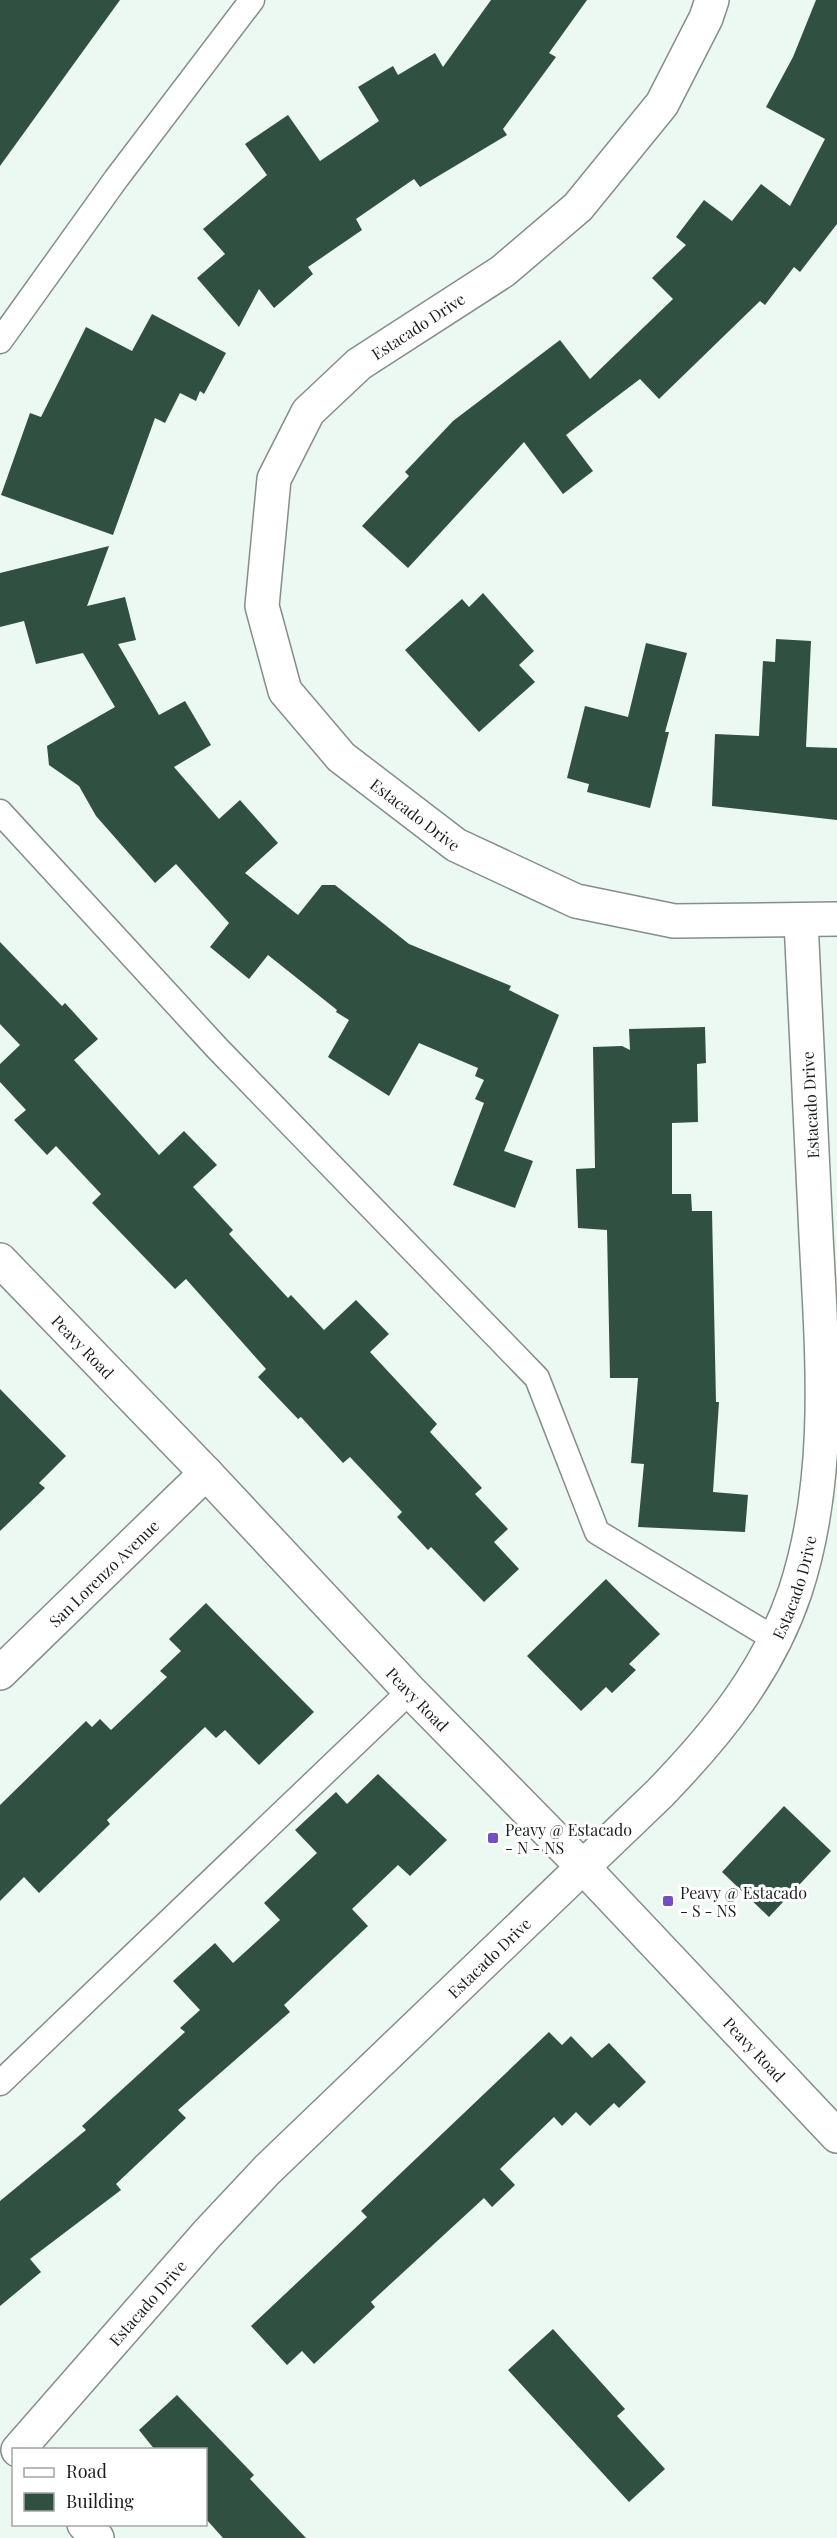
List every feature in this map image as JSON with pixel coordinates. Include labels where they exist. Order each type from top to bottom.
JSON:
[{"type":"street","name":"Estacado Drive","points":[[20,2448],[207,2234],[267,2170],[583,1867],[708,1743],[747,1692],[775,1639],[794,1594],[809,1543],[819,1486],[823,1368],[801,921],[674,921],[576,901],[456,845],[341,757],[285,691],[262,606],[274,479],[308,412],[359,364],[503,271],[578,207],[662,104],[706,18],[712,0]]},
{"type":"street","points":[[801,921],[837,920]]},
{"type":"street","name":"Peavy Road","points":[[2,1265],[206,1473],[410,1691],[583,1867],[837,2136]]},
{"type":"street","name":"San Lorenzo Avenue","points":[[0,1673],[206,1473]]},
{"type":"street","points":[[0,2469],[12,2457]]},
{"type":"street","points":[[86,2526],[97,2538]]},
{"type":"lane","points":[[0,342],[116,179],[252,0]]},
{"type":"lane","points":[[0,812],[217,1048],[537,1378],[597,1532],[775,1639]]},
{"type":"lane","points":[[0,2083],[410,1691]]},
{"type":"building","points":[[0,0],[120,0],[0,166]]},
{"type":"building","points":[[491,0],[587,0],[549,53],[556,57],[503,129],[507,135],[420,187],[414,179],[356,219],[362,230],[308,267],[313,274],[274,308],[259,289],[239,327],[197,278],[225,254],[203,229],[267,175],[245,144],[288,115],[320,161],[379,121],[358,87],[393,66],[398,75],[435,53],[443,67]]},
{"type":"building","points":[[816,0],[837,0],[837,224],[800,272],[794,267],[765,305],[760,301],[659,399],[640,379],[566,435],[593,471],[563,494],[524,442],[408,568],[362,526],[409,476],[405,472],[453,421],[560,340],[590,379],[673,299],[652,278],[686,245],[676,237],[704,200],[732,221],[761,184],[790,206],[825,139],[766,107],[793,57]]},
{"type":"building","points":[[152,314],[226,353],[204,394],[200,391],[196,401],[180,393],[165,423],[155,418],[113,535],[1,495],[30,413],[41,417],[86,327],[132,351]]},
{"type":"building","points":[[109,546],[87,606],[125,597],[136,640],[118,644],[159,715],[185,701],[211,745],[174,767],[219,819],[240,800],[278,843],[245,873],[298,915],[322,885],[335,885],[409,944],[511,986],[509,990],[559,1015],[504,1151],[533,1161],[515,1208],[453,1185],[484,1103],[475,1099],[484,1080],[475,1076],[478,1068],[419,1043],[389,1096],[328,1057],[349,1020],[336,1012],[337,1010],[268,955],[249,979],[210,947],[229,923],[176,864],[155,883],[96,816],[79,786],[49,765],[47,746],[115,707],[83,653],[36,664],[24,621],[0,627],[0,573]]},
{"type":"building","points":[[483,593],[534,651],[519,665],[535,682],[479,732],[405,650],[462,599],[469,607]]},
{"type":"building","points":[[776,639],[811,641],[806,747],[837,748],[837,820],[712,806],[715,734],[759,736],[763,661],[775,662]]},
{"type":"building","points":[[646,643],[687,653],[665,732],[669,732],[650,808],[587,792],[589,784],[567,778],[585,706],[628,717]]},
{"type":"building","points":[[0,942],[62,1006],[65,1003],[98,1039],[74,1060],[159,1155],[184,1131],[217,1165],[193,1187],[233,1230],[229,1234],[288,1298],[291,1295],[324,1330],[356,1300],[389,1334],[370,1352],[437,1424],[430,1432],[482,1488],[475,1494],[508,1529],[494,1542],[519,1569],[484,1602],[431,1547],[428,1550],[397,1517],[402,1512],[350,1457],[343,1463],[301,1417],[298,1419],[258,1377],[266,1369],[186,1279],[175,1289],[92,1203],[101,1194],[56,1146],[47,1155],[14,1120],[26,1110],[0,1082],[0,1064],[20,1045],[0,1024]]},
{"type":"building","points":[[705,1027],[706,1063],[697,1064],[698,1122],[672,1123],[672,1194],[691,1194],[692,1211],[712,1211],[716,1402],[719,1402],[713,1492],[748,1495],[745,1532],[638,1527],[644,1464],[631,1463],[638,1378],[610,1378],[607,1230],[578,1228],[576,1169],[595,1168],[593,1047],[622,1046],[630,1050],[629,1029]]},
{"type":"building","points":[[0,1389],[66,1456],[39,1483],[45,1488],[0,1531]]},
{"type":"building","points":[[606,1579],[660,1634],[629,1664],[636,1670],[612,1693],[606,1687],[581,1711],[527,1656]]},
{"type":"building","points":[[206,1603],[314,1712],[259,1765],[225,1730],[216,1738],[205,1727],[107,1820],[110,1824],[39,1893],[24,1877],[0,1901],[0,1805],[86,1721],[92,1727],[100,1719],[111,1730],[167,1677],[160,1671],[181,1651],[169,1639]]},
{"type":"building","points":[[378,1774],[447,1840],[410,1876],[398,1865],[352,1909],[368,1926],[284,2005],[290,2012],[178,2110],[186,2118],[116,2184],[121,2190],[30,2259],[41,2272],[0,2306],[0,2201],[86,2130],[82,2126],[185,2032],[180,2028],[200,2010],[173,1981],[215,1943],[233,1963],[280,1920],[264,1903],[317,1853],[295,1830],[336,1792],[347,1804]]},
{"type":"building","points":[[784,1806],[831,1851],[769,1917],[722,1872]]},
{"type":"building","points":[[549,2032],[562,2045],[571,2036],[592,2058],[609,2043],[646,2082],[619,2108],[614,2103],[590,2126],[576,2112],[562,2126],[554,2117],[500,2169],[515,2185],[492,2207],[484,2198],[371,2302],[375,2307],[314,2364],[302,2351],[287,2365],[251,2326],[367,2217],[361,2211]]},
{"type":"building","points":[[553,2329],[625,2409],[617,2416],[665,2469],[629,2502],[508,2370]]},
{"type":"building","points":[[177,2395],[254,2475],[250,2479],[306,2538],[223,2538],[207,2520],[207,2448],[153,2448],[139,2430]]},
{"type":"place","name":"Peavy @ Estacado - N - NS","points":[[493,1838]]},
{"type":"place","name":"Peavy @ Estacado - S - NS","points":[[668,1901]]}]
